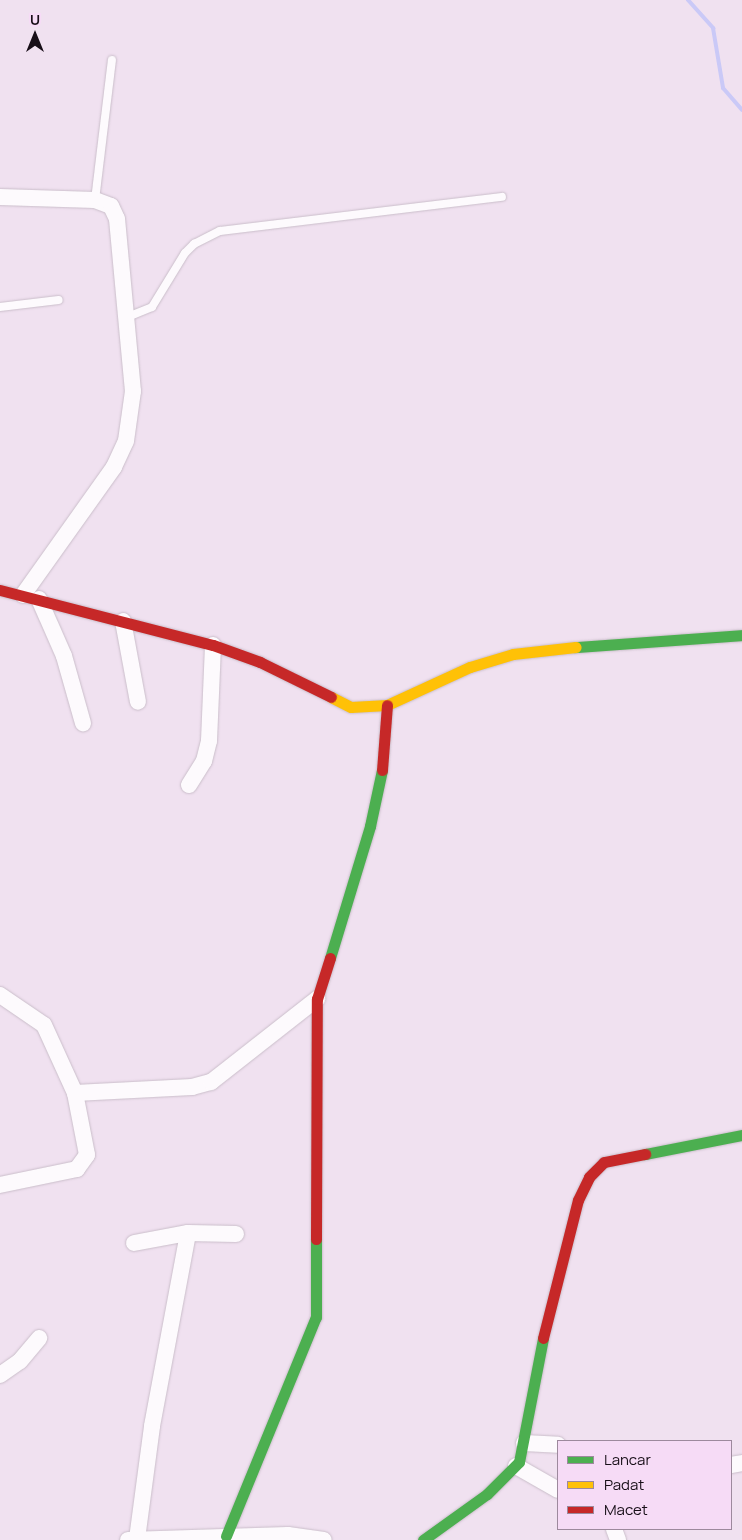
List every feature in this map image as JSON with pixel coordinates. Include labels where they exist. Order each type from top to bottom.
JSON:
[{"type":"street","points":[[0,197],[95,200],[111,206],[116,219],[133,391],[126,440],[114,467],[23,594]]},
{"type":"street","points":[[0,590],[23,594],[213,645],[260,662],[334,702],[351,707],[387,705],[470,667],[513,654],[632,641],[742,635]]},
{"type":"street","points":[[40,599],[64,656],[83,723]]},
{"type":"street","points":[[123,621],[138,702]]},
{"type":"street","points":[[189,785],[204,761],[209,741],[213,645]]},
{"type":"street","points":[[226,1536],[316,1317],[317,999],[370,826],[380,781],[387,705]]},
{"type":"street","points":[[0,995],[44,1024],[75,1093],[87,1155],[84,1164],[0,1185]]},
{"type":"street","points":[[75,1093],[192,1088],[211,1082],[317,999]]},
{"type":"street","points":[[428,1539],[487,1494],[516,1466],[524,1443],[536,1366],[578,1200],[589,1177],[604,1162],[742,1135]]},
{"type":"street","points":[[188,1233],[132,1540],[226,1536],[319,1539]]},
{"type":"street","points":[[134,1244],[188,1233],[236,1234]]},
{"type":"street","points":[[0,1375],[20,1361],[39,1338]]},
{"type":"street","points":[[524,1443],[557,1445]]},
{"type":"street","points":[[516,1466],[557,1489]]},
{"type":"lane","points":[[95,200],[112,60]]},
{"type":"lane","points":[[126,318],[152,307],[185,253],[194,244],[220,231],[502,197]]},
{"type":"lane","points":[[0,307],[59,300]]},
{"type":"waterway","points":[[688,0],[713,28],[723,88],[742,110]]},
{"type":"traffic: fast","points":[[576,647],[742,635]]},
{"type":"traffic: fast","points":[[330,958],[370,826],[382,770]]},
{"type":"traffic: fast","points":[[645,1154],[742,1135]]},
{"type":"traffic: fast","points":[[226,1536],[316,1317],[316,1239]]},
{"type":"traffic: fast","points":[[423,1540],[487,1494],[519,1462],[543,1338]]},
{"type":"traffic: slow","points":[[331,697],[351,707],[387,705],[470,667],[513,654],[576,647]]},
{"type":"traffic: jam","points":[[0,590],[213,645],[260,662],[331,697]]},
{"type":"traffic: jam","points":[[382,770],[387,705]]},
{"type":"traffic: jam","points":[[316,1239],[317,999],[330,958]]},
{"type":"traffic: jam","points":[[543,1338],[578,1200],[589,1177],[604,1162],[645,1154]]}]
